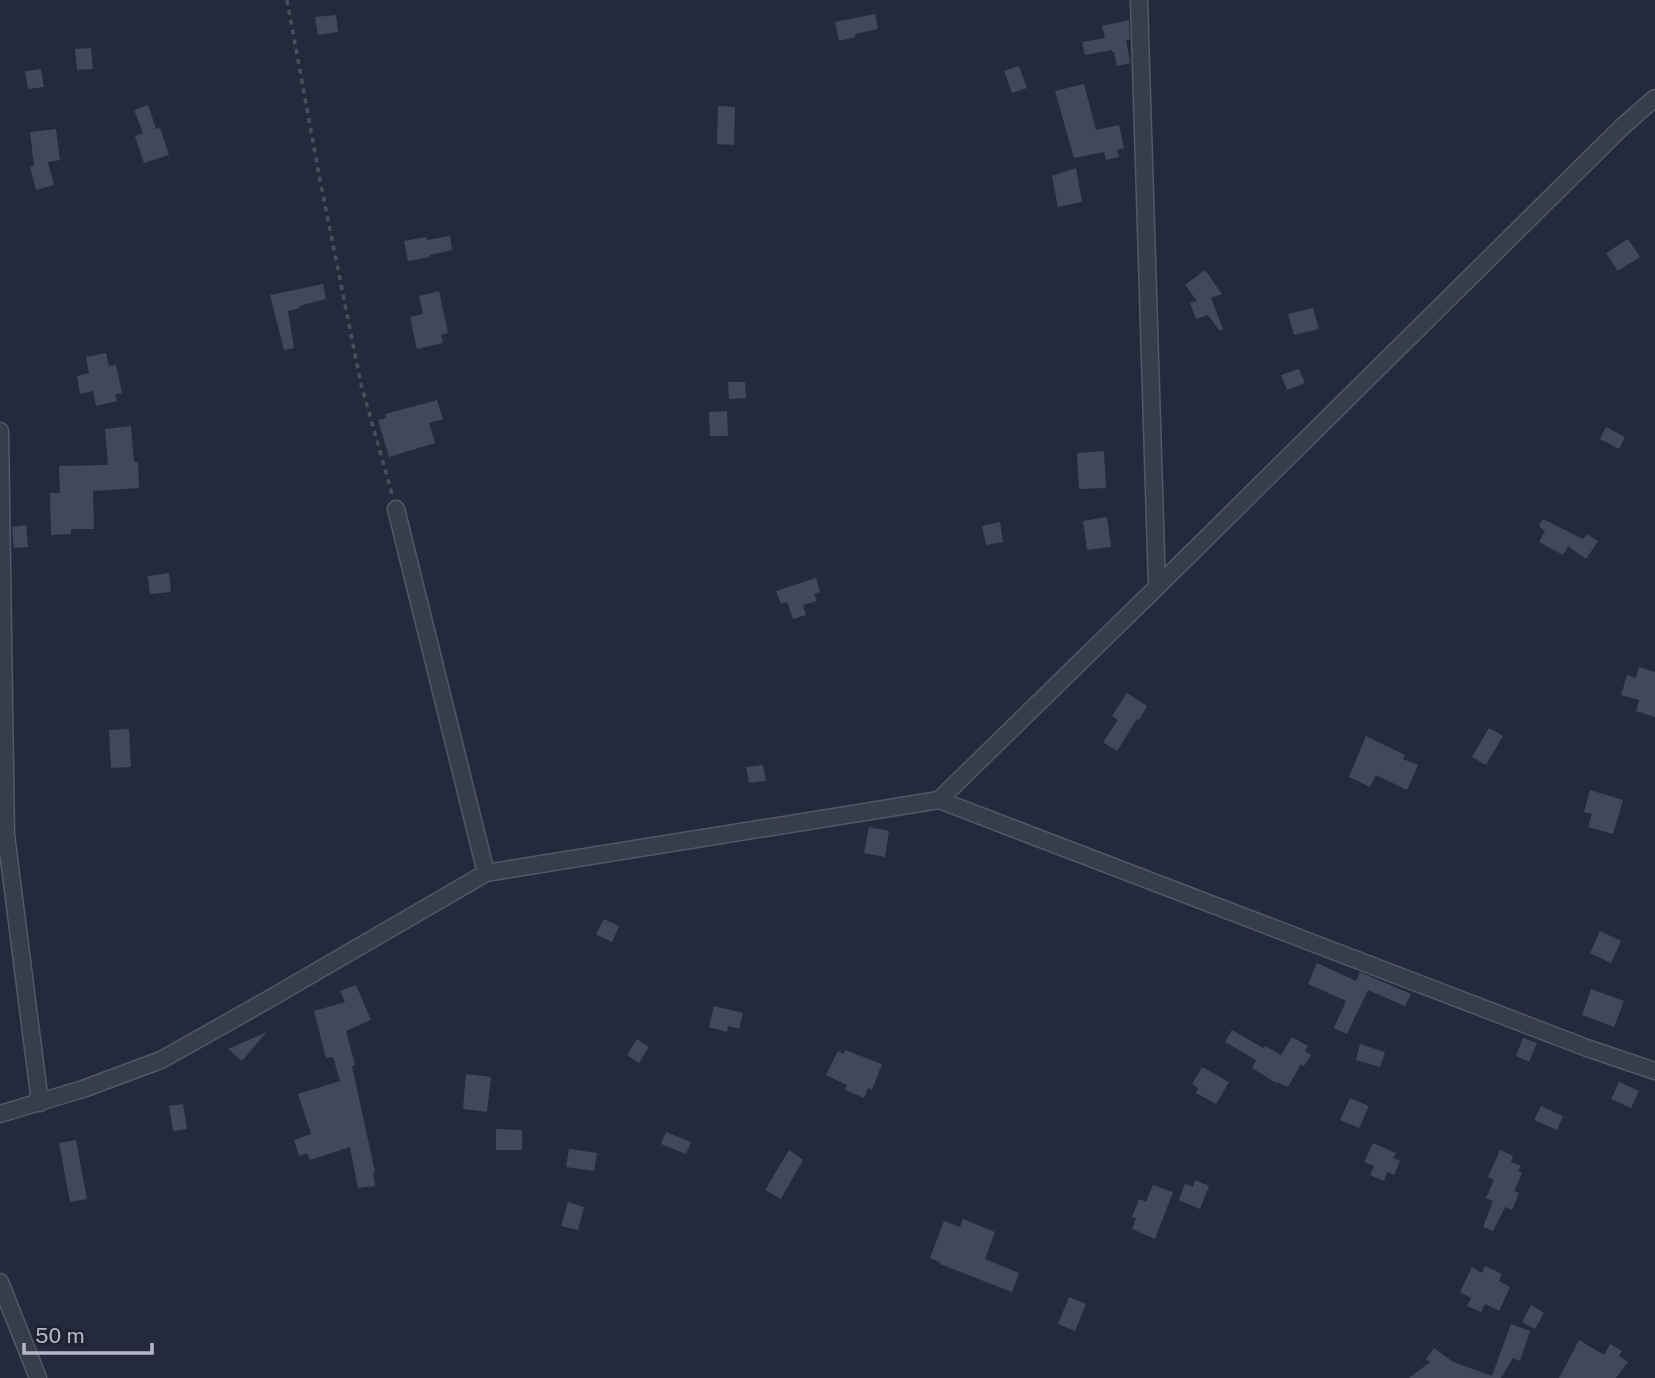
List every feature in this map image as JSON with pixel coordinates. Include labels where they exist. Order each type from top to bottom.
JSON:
[{"type":"street","points":[[1139,0],[1157,587]]},
{"type":"street","points":[[939,800],[1623,126],[1655,98]]},
{"type":"street","points":[[0,430],[6,835],[40,1103]]},
{"type":"street","points":[[396,509],[485,873]]},
{"type":"street","points":[[0,1114],[83,1089],[161,1060],[485,873],[939,800],[1561,1038],[1655,1071]]},
{"type":"street","points":[[0,1282],[38,1378]]},
{"type":"path","points":[[287,0],[361,384],[396,509]]},
{"type":"building","points":[[875,14],[878,29],[839,41],[835,22]]},
{"type":"building","points":[[336,15],[338,32],[318,35],[315,17]]},
{"type":"building","points":[[1129,20],[1130,40],[1126,40],[1130,63],[1117,66],[1112,50],[1085,55],[1082,42],[1105,38],[1102,26]]},
{"type":"building","points":[[91,48],[93,69],[77,70],[75,49]]},
{"type":"building","points":[[1019,66],[1027,88],[1012,93],[1004,71]]},
{"type":"building","points":[[41,69],[44,87],[28,89],[25,71]]},
{"type":"building","points":[[1084,84],[1096,130],[1119,125],[1124,148],[1117,150],[1119,157],[1106,160],[1104,152],[1074,158],[1055,91]]},
{"type":"building","points":[[148,105],[156,129],[160,128],[169,155],[144,163],[135,136],[143,133],[134,110]]},
{"type":"building","points":[[718,106],[735,107],[734,145],[717,144]]},
{"type":"building","points":[[56,129],[60,160],[48,162],[54,185],[36,190],[30,167],[34,166],[30,132]]},
{"type":"building","points":[[1076,168],[1082,202],[1058,207],[1052,176]]},
{"type":"building","points":[[450,236],[452,250],[408,261],[404,241]]},
{"type":"building","points":[[1628,239],[1640,257],[1618,271],[1606,253]]},
{"type":"building","points":[[1205,270],[1222,294],[1211,298],[1223,329],[1220,331],[1208,315],[1196,319],[1190,303],[1197,301],[1185,285]]},
{"type":"building","points":[[323,284],[326,299],[288,311],[294,348],[284,350],[270,295]]},
{"type":"building","points":[[439,291],[448,333],[441,335],[443,343],[417,349],[410,317],[423,314],[419,296]]},
{"type":"building","points":[[1313,308],[1319,329],[1294,335],[1288,314]]},
{"type":"building","points":[[106,353],[109,366],[116,365],[122,393],[115,394],[117,401],[96,406],[93,391],[80,394],[77,376],[89,373],[86,357]]},
{"type":"building","points":[[1299,369],[1305,383],[1287,390],[1281,375]]},
{"type":"building","points":[[728,382],[745,382],[746,398],[729,399]]},
{"type":"building","points":[[437,400],[443,419],[429,423],[435,443],[389,457],[378,420],[386,418],[385,414]]},
{"type":"building","points":[[727,411],[728,436],[710,436],[709,412]]},
{"type":"building","points":[[131,426],[134,462],[138,462],[139,488],[93,491],[94,529],[71,529],[71,534],[51,535],[50,493],[60,493],[59,466],[108,465],[105,429]]},
{"type":"building","points":[[1606,427],[1625,437],[1619,449],[1600,439]]},
{"type":"building","points":[[1104,451],[1106,488],[1079,489],[1077,453]]},
{"type":"building","points":[[1107,517],[1111,547],[1087,550],[1083,521]]},
{"type":"building","points":[[1543,519],[1583,539],[1587,534],[1598,541],[1586,559],[1568,546],[1563,555],[1539,542],[1545,531],[1539,526]]},
{"type":"building","points":[[1000,522],[1003,542],[986,545],[982,526]]},
{"type":"building","points":[[26,525],[28,547],[14,548],[12,527]]},
{"type":"building","points":[[169,573],[171,592],[150,594],[148,576]]},
{"type":"building","points":[[816,578],[820,592],[814,594],[817,601],[803,605],[806,615],[793,619],[787,602],[781,604],[776,591]]},
{"type":"building","points":[[1639,667],[1655,672],[1655,717],[1636,711],[1639,700],[1621,695],[1627,675],[1636,678]]},
{"type":"building","points":[[1127,693],[1147,706],[1117,751],[1103,742],[1118,720],[1112,716]]},
{"type":"building","points":[[1489,728],[1503,736],[1486,765],[1472,757]]},
{"type":"building","points":[[129,729],[131,767],[111,768],[109,730]]},
{"type":"building","points":[[1366,736],[1405,755],[1403,759],[1418,765],[1407,790],[1376,775],[1370,787],[1349,777]]},
{"type":"building","points":[[763,765],[766,781],[749,783],[746,767]]},
{"type":"building","points":[[1590,790],[1623,800],[1613,834],[1588,827],[1592,814],[1584,812]]},
{"type":"building","points":[[869,827],[889,831],[885,857],[864,853]]},
{"type":"building","points":[[604,919],[619,926],[612,942],[596,934]]},
{"type":"building","points":[[1600,931],[1621,941],[1611,963],[1590,953]]},
{"type":"building","points":[[1317,963],[1356,981],[1360,972],[1411,994],[1405,1006],[1368,990],[1347,1034],[1334,1028],[1346,1001],[1308,984]]},
{"type":"building","points":[[356,985],[371,1020],[346,1031],[375,1172],[375,1186],[358,1188],[350,1147],[310,1160],[307,1153],[299,1156],[294,1140],[311,1134],[298,1094],[340,1081],[333,1057],[326,1058],[314,1011],[345,1002],[340,991]]},
{"type":"building","points":[[1591,989],[1624,1001],[1614,1027],[1582,1015]]},
{"type":"building","points":[[714,1006],[743,1013],[739,1029],[728,1026],[727,1032],[709,1027]]},
{"type":"building","points":[[1232,1030],[1281,1055],[1292,1037],[1308,1046],[1305,1051],[1311,1055],[1304,1066],[1301,1064],[1288,1087],[1252,1068],[1256,1060],[1225,1042]]},
{"type":"building","points":[[267,1032],[242,1061],[228,1049]]},
{"type":"building","points":[[1523,1038],[1537,1043],[1529,1062],[1516,1056]]},
{"type":"building","points":[[637,1039],[649,1047],[639,1063],[627,1055]]},
{"type":"building","points":[[1360,1044],[1385,1052],[1380,1067],[1356,1060]]},
{"type":"building","points":[[845,1050],[882,1064],[872,1090],[868,1088],[864,1098],[845,1090],[847,1085],[826,1075],[838,1051],[844,1054]]},
{"type":"building","points":[[1202,1067],[1229,1082],[1216,1104],[1196,1093],[1198,1088],[1192,1084]]},
{"type":"building","points":[[466,1074],[491,1077],[487,1112],[463,1109]]},
{"type":"building","points":[[1619,1082],[1639,1091],[1631,1108],[1611,1099]]},
{"type":"building","points":[[1350,1098],[1369,1106],[1359,1128],[1340,1120]]},
{"type":"building","points":[[183,1104],[187,1129],[173,1131],[169,1106]]},
{"type":"building","points":[[1541,1106],[1563,1116],[1557,1130],[1534,1120]]},
{"type":"building","points":[[496,1129],[522,1130],[522,1150],[496,1150]]},
{"type":"building","points":[[666,1132],[691,1142],[686,1154],[661,1144]]},
{"type":"building","points":[[76,1140],[87,1199],[70,1202],[59,1143]]},
{"type":"building","points":[[1373,1143],[1396,1153],[1393,1158],[1400,1161],[1394,1175],[1387,1172],[1384,1181],[1370,1175],[1374,1166],[1364,1162]]},
{"type":"building","points":[[569,1149],[597,1153],[594,1171],[566,1167]]},
{"type":"building","points":[[789,1150],[803,1160],[781,1199],[765,1190]]},
{"type":"building","points":[[1500,1150],[1513,1156],[1511,1162],[1521,1166],[1518,1171],[1522,1173],[1514,1191],[1519,1193],[1512,1210],[1505,1207],[1493,1231],[1483,1227],[1493,1201],[1486,1198],[1494,1180],[1488,1177]]},
{"type":"building","points":[[1195,1180],[1209,1186],[1200,1209],[1179,1200],[1185,1184],[1193,1187]]},
{"type":"building","points":[[1153,1185],[1173,1192],[1155,1239],[1132,1229],[1136,1218],[1132,1217],[1139,1199],[1146,1202]]},
{"type":"building","points":[[568,1202],[584,1207],[578,1230],[561,1226]]},
{"type":"building","points":[[963,1219],[995,1232],[985,1259],[1019,1273],[1012,1292],[930,1258],[944,1221],[960,1227]]},
{"type":"building","points":[[1485,1266],[1502,1274],[1499,1281],[1510,1287],[1499,1311],[1485,1304],[1481,1312],[1467,1306],[1471,1298],[1460,1292],[1472,1267],[1482,1273]]},
{"type":"building","points":[[1069,1297],[1086,1304],[1075,1331],[1058,1324]]},
{"type":"building","points":[[1531,1305],[1544,1313],[1535,1329],[1522,1322]]},
{"type":"building","points":[[1511,1324],[1530,1331],[1520,1361],[1513,1358],[1501,1378],[1409,1378],[1430,1362],[1426,1359],[1434,1348],[1453,1362],[1492,1376]]},
{"type":"building","points":[[1579,1340],[1604,1355],[1610,1344],[1622,1351],[1619,1356],[1628,1362],[1616,1378],[1559,1378]]}]
